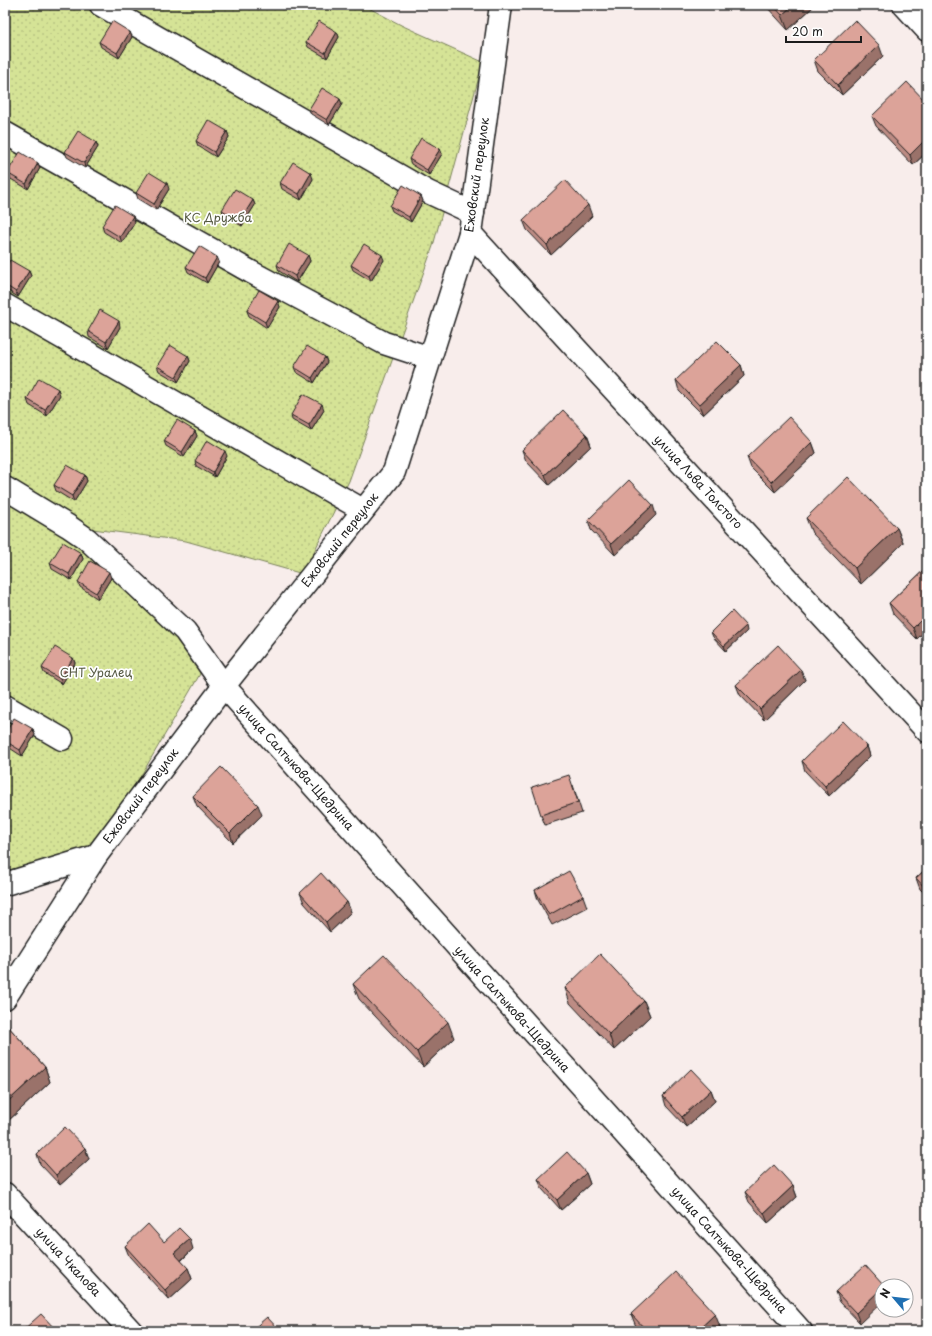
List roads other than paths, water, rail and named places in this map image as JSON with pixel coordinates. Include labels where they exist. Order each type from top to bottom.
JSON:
[{"type":"street","points":[[102,5],[428,192],[471,223]]},
{"type":"street","name":"Ежовский переулок","points":[[5,998],[96,856],[224,686],[394,472],[471,223],[501,5]]},
{"type":"street","points":[[904,5],[927,30]]},
{"type":"street","points":[[5,133],[251,272],[384,343],[430,358]]},
{"type":"street","name":"улица Льва Толстого","points":[[471,223],[927,731]]},
{"type":"street","points":[[5,306],[363,510]]},
{"type":"street","name":"улица Салтыкова-Щедрина","points":[[5,488],[87,539],[185,631],[224,686],[801,1331]]},
{"type":"street","points":[[5,706],[62,739]]},
{"type":"street","points":[[5,884],[96,856]]},
{"type":"street","name":"улица Чкалова","points":[[5,1194],[131,1331]]},
{"type":"park label","name":"КС Дружба","points":[[218,218]]},
{"type":"park label","name":"СНТ Уралец","points":[[96,673]]}]
